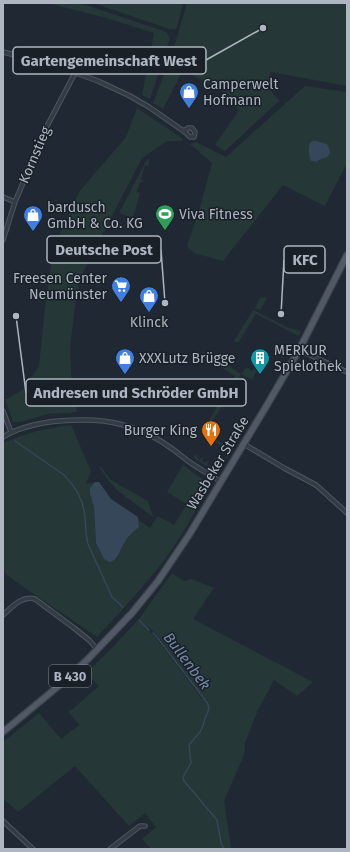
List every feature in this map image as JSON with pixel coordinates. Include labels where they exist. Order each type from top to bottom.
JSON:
[{"type":"main road","name":"Wasbeker Straße","points":[[97,649],[132,613],[158,581],[189,535],[299,350],[347,255]]},
{"type":"main road","name":"B 430","points":[[3,732],[61,684],[97,649]]},
{"type":"street","points":[[3,52],[54,65],[98,81],[149,107],[182,130]]},
{"type":"street","name":"Kornstieg","points":[[3,240],[15,202],[46,128],[75,73]]},
{"type":"street","points":[[3,197],[15,202]]},
{"type":"street","points":[[299,350],[347,372]]},
{"type":"street","points":[[3,411],[11,432]]},
{"type":"street","points":[[4,436],[11,432],[30,426],[53,421],[94,419],[114,422],[131,427],[151,436],[221,482]]},
{"type":"street","points":[[244,444],[316,485],[347,513]]},
{"type":"street","points":[[3,615],[24,598],[30,598],[74,628],[89,640],[97,649]]},
{"type":"street","points":[[3,821],[33,849]]},
{"type":"street","points":[[110,849],[140,826],[145,826]]},
{"type":"shaded area","points":[[47,3],[78,3],[166,32],[170,38],[150,99],[142,95],[154,33],[103,17]]},
{"type":"shaded area","points":[[93,3],[183,3],[177,28],[170,29]]},
{"type":"shaded area","points":[[187,3],[347,3],[347,86],[271,72],[268,87],[279,101],[225,151],[215,145],[239,110],[227,101],[230,96],[183,70],[163,109],[153,103],[172,54]]},
{"type":"shaded area","points":[[305,86],[347,92],[347,163],[325,206],[283,185],[223,261],[194,253],[187,246],[199,211],[212,163],[190,144],[196,142],[226,157]],"holes":[[[317,141],[327,144],[322,158],[314,162],[311,161],[311,153]]]},
{"type":"shaded area","points":[[137,108],[183,139],[182,141],[167,141],[142,158],[78,284],[70,346],[72,393],[76,393],[77,412],[48,414],[21,422],[13,422],[5,399],[24,389],[39,366],[53,249],[79,192],[126,137]]},
{"type":"shaded area","points":[[150,159],[148,166],[145,165],[141,180],[144,181],[140,182],[137,192],[140,193],[133,218],[119,213],[146,161]]},
{"type":"shaded area","points":[[260,298],[267,298],[260,310],[255,308]]},
{"type":"shaded area","points":[[253,310],[289,328],[301,331],[299,336],[256,314],[238,343],[234,341]]},
{"type":"shaded area","points":[[222,361],[241,374],[210,425],[207,424],[235,376],[219,366]]},
{"type":"shaded area","points":[[257,364],[260,366],[252,380],[241,374],[246,367],[252,371]]},
{"type":"shaded area","points":[[71,425],[91,471],[86,484],[95,482],[90,488],[90,494],[94,507],[96,543],[104,559],[117,559],[125,541],[139,527],[138,520],[150,528],[158,516],[174,525],[187,504],[167,492],[183,465],[205,481],[209,486],[164,561],[97,637],[22,586],[7,575],[3,569],[3,443],[36,431]]},
{"type":"shaded area","points":[[207,434],[232,449],[225,462],[224,461],[228,451],[206,436]]},
{"type":"shaded area","points":[[196,454],[200,460],[202,457],[202,461],[205,463],[207,461],[209,462],[207,464],[211,467],[213,464],[219,466],[224,462],[220,467],[211,469],[194,458]]},
{"type":"shaded area","points":[[99,467],[101,467],[111,480],[148,501],[153,517],[118,491]]},
{"type":"shaded area","points":[[172,573],[184,581],[192,579],[214,588],[193,619],[313,682],[297,696],[274,680],[258,710],[245,743],[244,755],[224,801],[231,847],[234,849],[151,849],[142,839],[156,827],[145,813],[129,826],[75,766],[18,812],[3,798],[3,742],[39,713],[61,739],[79,725],[69,712],[99,686],[86,673],[138,620],[156,638],[202,699],[204,698],[158,636],[139,619]]},
{"type":"water","points":[[312,141],[327,144],[330,151],[327,157],[317,162],[311,161],[309,147]]},
{"type":"water","points":[[95,482],[99,482],[111,499],[138,517],[139,527],[126,540],[117,557],[113,561],[109,562],[104,559],[96,543],[94,507],[90,494],[90,488]]},
{"type":"waterway","name":"Bullenbek","points":[[15,441],[64,475],[77,491],[84,510],[88,544],[112,597],[123,607]]},
{"type":"waterway","name":"Bullenbek","points":[[139,620],[149,630]]},
{"type":"waterway","name":"Bullenbek","points":[[153,633],[208,704],[209,708],[203,726],[189,745],[191,763],[183,777],[184,781],[217,820],[221,843],[224,849]]},
{"type":"place","name":"Gartengemeinschaft West","points":[[263,28]]},
{"type":"place","name":"Camperwelt Hofmann","points":[[189,109]]},
{"type":"place","name":"Viva Fitness","points":[[165,231]]},
{"type":"place","name":"bardusch GmbH & Co. KG","points":[[33,232]]},
{"type":"place","name":"Freesen Center Neumünster","points":[[121,303]]},
{"type":"place","name":"Deutsche Post","points":[[165,303]]},
{"type":"place","name":"Klinck","points":[[149,313]]},
{"type":"place","name":"KFC","points":[[281,314]]},
{"type":"place","name":"Andresen und Schröder GmbH","points":[[16,316]]},
{"type":"place","name":"XXXLutz Brügge","points":[[125,375]]},
{"type":"place","name":"MERKUR Spielothek","points":[[260,375]]},
{"type":"place","name":"Burger King","points":[[211,447]]}]
